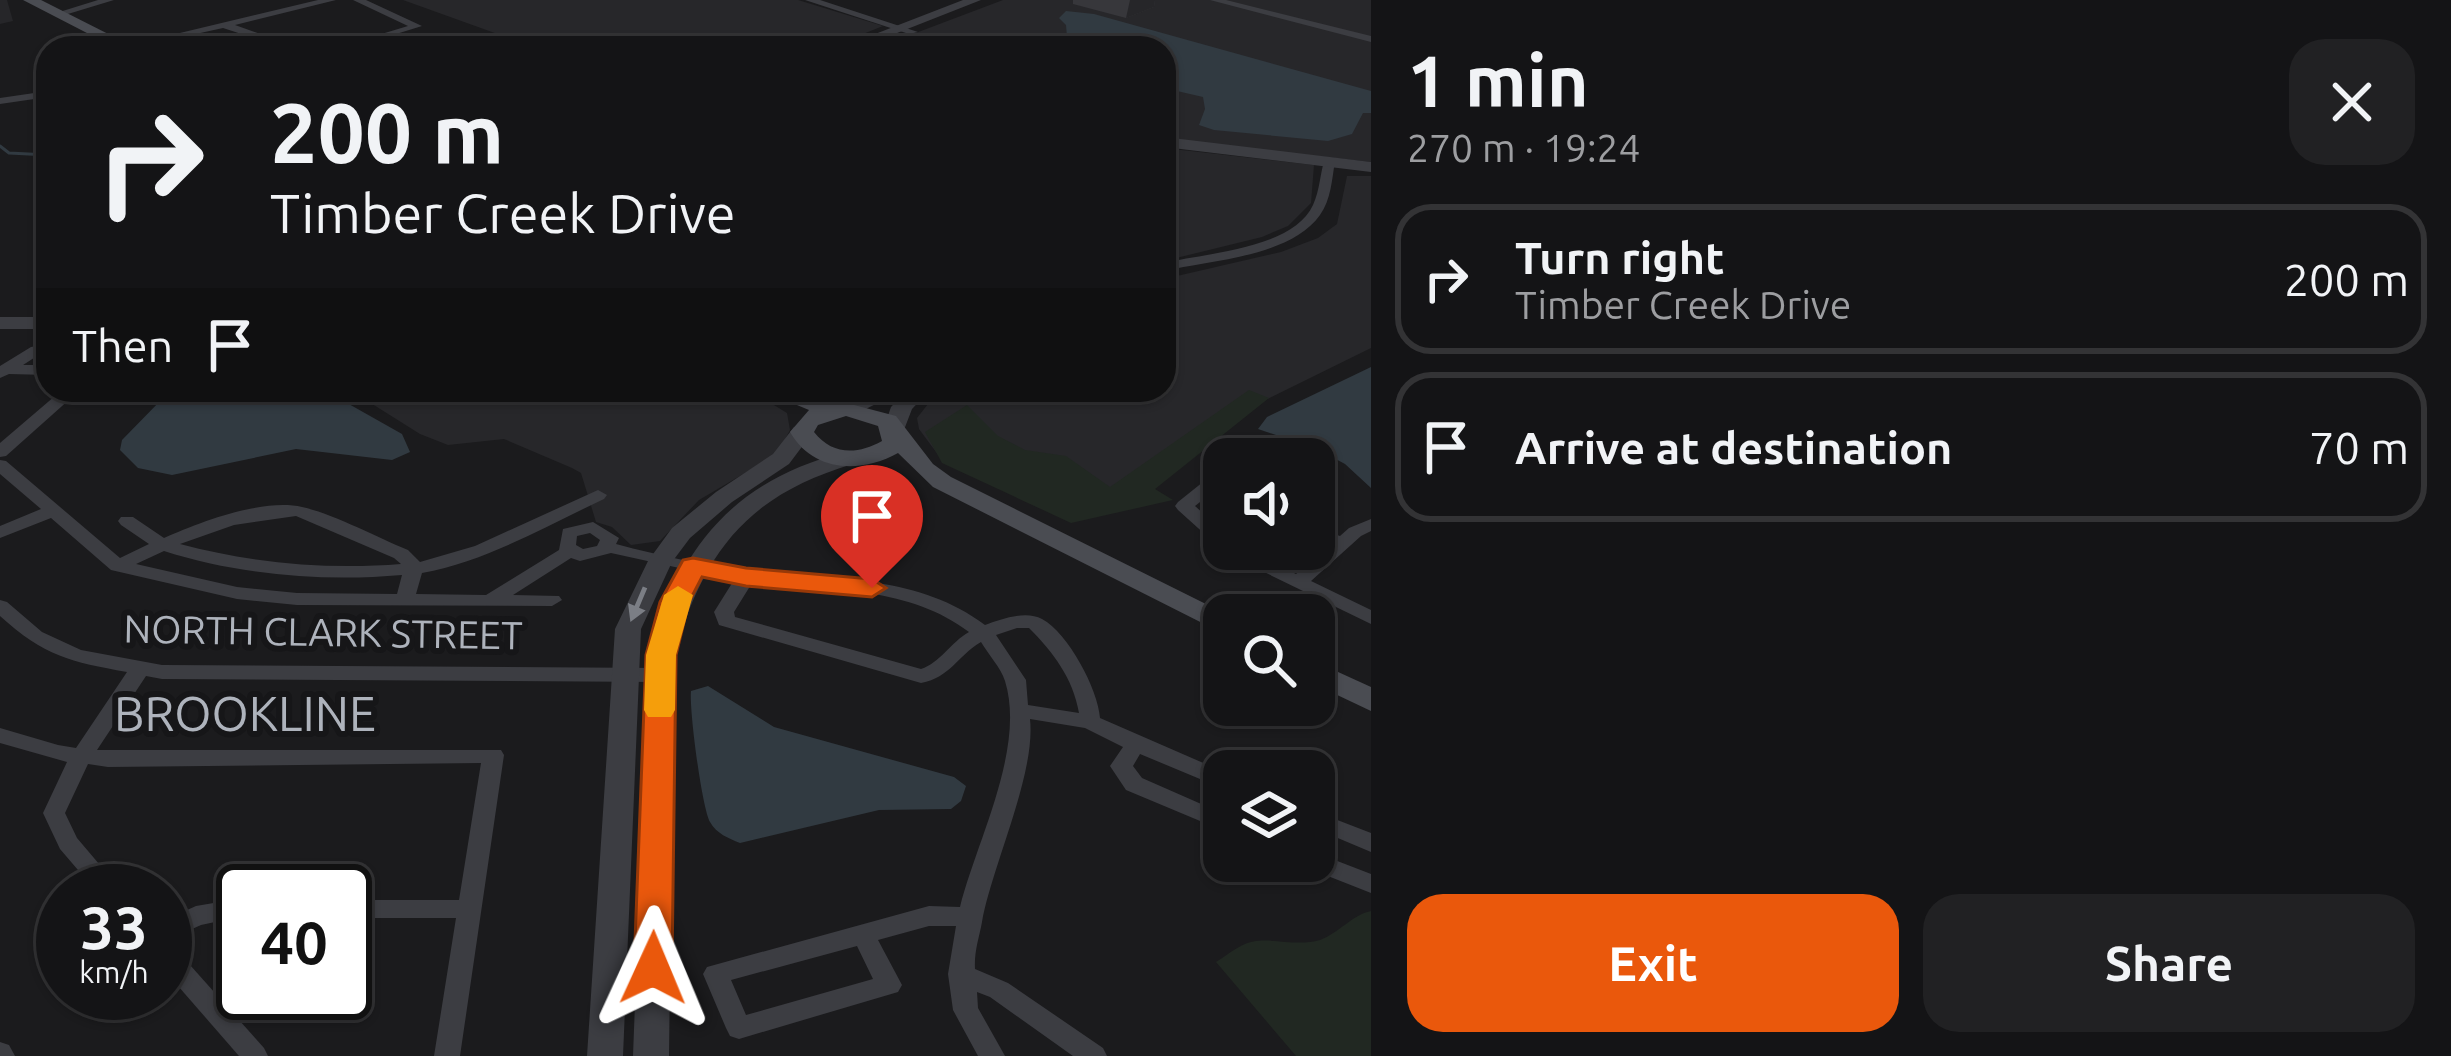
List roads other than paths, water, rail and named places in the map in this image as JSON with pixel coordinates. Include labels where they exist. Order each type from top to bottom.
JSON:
[{"type":"main road","points":[[30,0],[103,36]]},
{"type":"main road","points":[[777,402],[811,447],[942,482]]},
{"type":"main road","points":[[816,402],[874,414],[942,482],[1203,614]]},
{"type":"main road","points":[[802,430],[813,417],[841,409]]},
{"type":"main road","points":[[852,459],[889,449],[895,432]]},
{"type":"main road","points":[[1335,682],[1371,700]]},
{"type":"street","points":[[58,14],[109,0]]},
{"type":"street","points":[[172,36],[331,0]]},
{"type":"street","points":[[358,0],[417,26],[381,36]]},
{"type":"street","points":[[811,0],[907,30]]},
{"type":"street","points":[[895,36],[975,0]]},
{"type":"street","points":[[1215,0],[1371,39]]},
{"type":"street","points":[[887,36],[994,2]]},
{"type":"street","points":[[222,24],[258,36]]},
{"type":"street","points":[[0,101],[36,96]]},
{"type":"street","points":[[1176,143],[1371,167]]},
{"type":"street","points":[[1176,264],[1262,244],[1293,231],[1319,206],[1329,161]]},
{"type":"street","points":[[0,323],[36,323]]},
{"type":"street","points":[[2,371],[36,350]]},
{"type":"street","points":[[2,371],[36,370]]},
{"type":"street","points":[[0,452],[58,402]]},
{"type":"street","points":[[841,409],[860,402]]},
{"type":"street","points":[[895,432],[907,402]]},
{"type":"street","points":[[605,1056],[622,672],[628,629],[660,561],[681,533],[724,496],[781,459],[802,430]]},
{"type":"street","points":[[651,1056],[660,675],[674,602],[693,566],[735,517],[788,476],[852,459]]},
{"type":"street","points":[[0,465],[118,566],[146,576],[256,595],[552,600]]},
{"type":"street","points":[[1203,491],[1184,506],[1203,523]]},
{"type":"street","points":[[127,521],[164,544],[309,568],[414,566],[445,562],[598,496]]},
{"type":"street","points":[[0,520],[46,507]]},
{"type":"street","points":[[0,533],[46,507]]},
{"type":"street","points":[[118,566],[164,544],[258,516],[298,511],[401,554],[414,566]]},
{"type":"street","points":[[554,514],[571,540]]},
{"type":"street","points":[[1298,583],[1371,524]]},
{"type":"street","points":[[490,601],[571,540],[604,531],[610,538],[608,547],[660,561],[746,577],[898,592],[944,608],[986,634],[1018,677],[1024,711],[961,974],[966,1022],[987,1054]]},
{"type":"street","points":[[1335,541],[1341,544]]},
{"type":"street","points":[[405,600],[414,566]]},
{"type":"street","points":[[1281,570],[1371,618]]},
{"type":"street","points":[[746,577],[724,613],[726,621],[921,676],[944,668],[956,650],[986,634],[1022,620],[1035,623],[1078,678],[1090,706],[1090,722]]},
{"type":"street","name":"NORTH CLARK STREET","points":[[0,607],[55,647],[140,669],[660,675]]},
{"type":"street","points":[[88,864],[56,825],[56,801],[140,669]]},
{"type":"street","points":[[1024,711],[1090,722],[1203,772]]},
{"type":"street","name":"BROOKLINE","points":[[0,735],[83,756],[493,755],[470,909]]},
{"type":"street","points":[[1136,744],[1121,766],[1127,778],[1203,813]]},
{"type":"street","points":[[1335,828],[1371,843]]},
{"type":"street","points":[[1335,870],[1371,884]]},
{"type":"street","points":[[372,909],[470,909],[447,1056]]},
{"type":"street","points":[[862,934],[890,986],[739,1028],[716,974],[862,934],[929,916],[972,917]]},
{"type":"street","points":[[961,974],[999,990],[1094,1056]]},
{"type":"street","points":[[192,985],[255,1056]]},
{"type":"waterway","points":[[0,146],[9,153],[36,154]]}]
